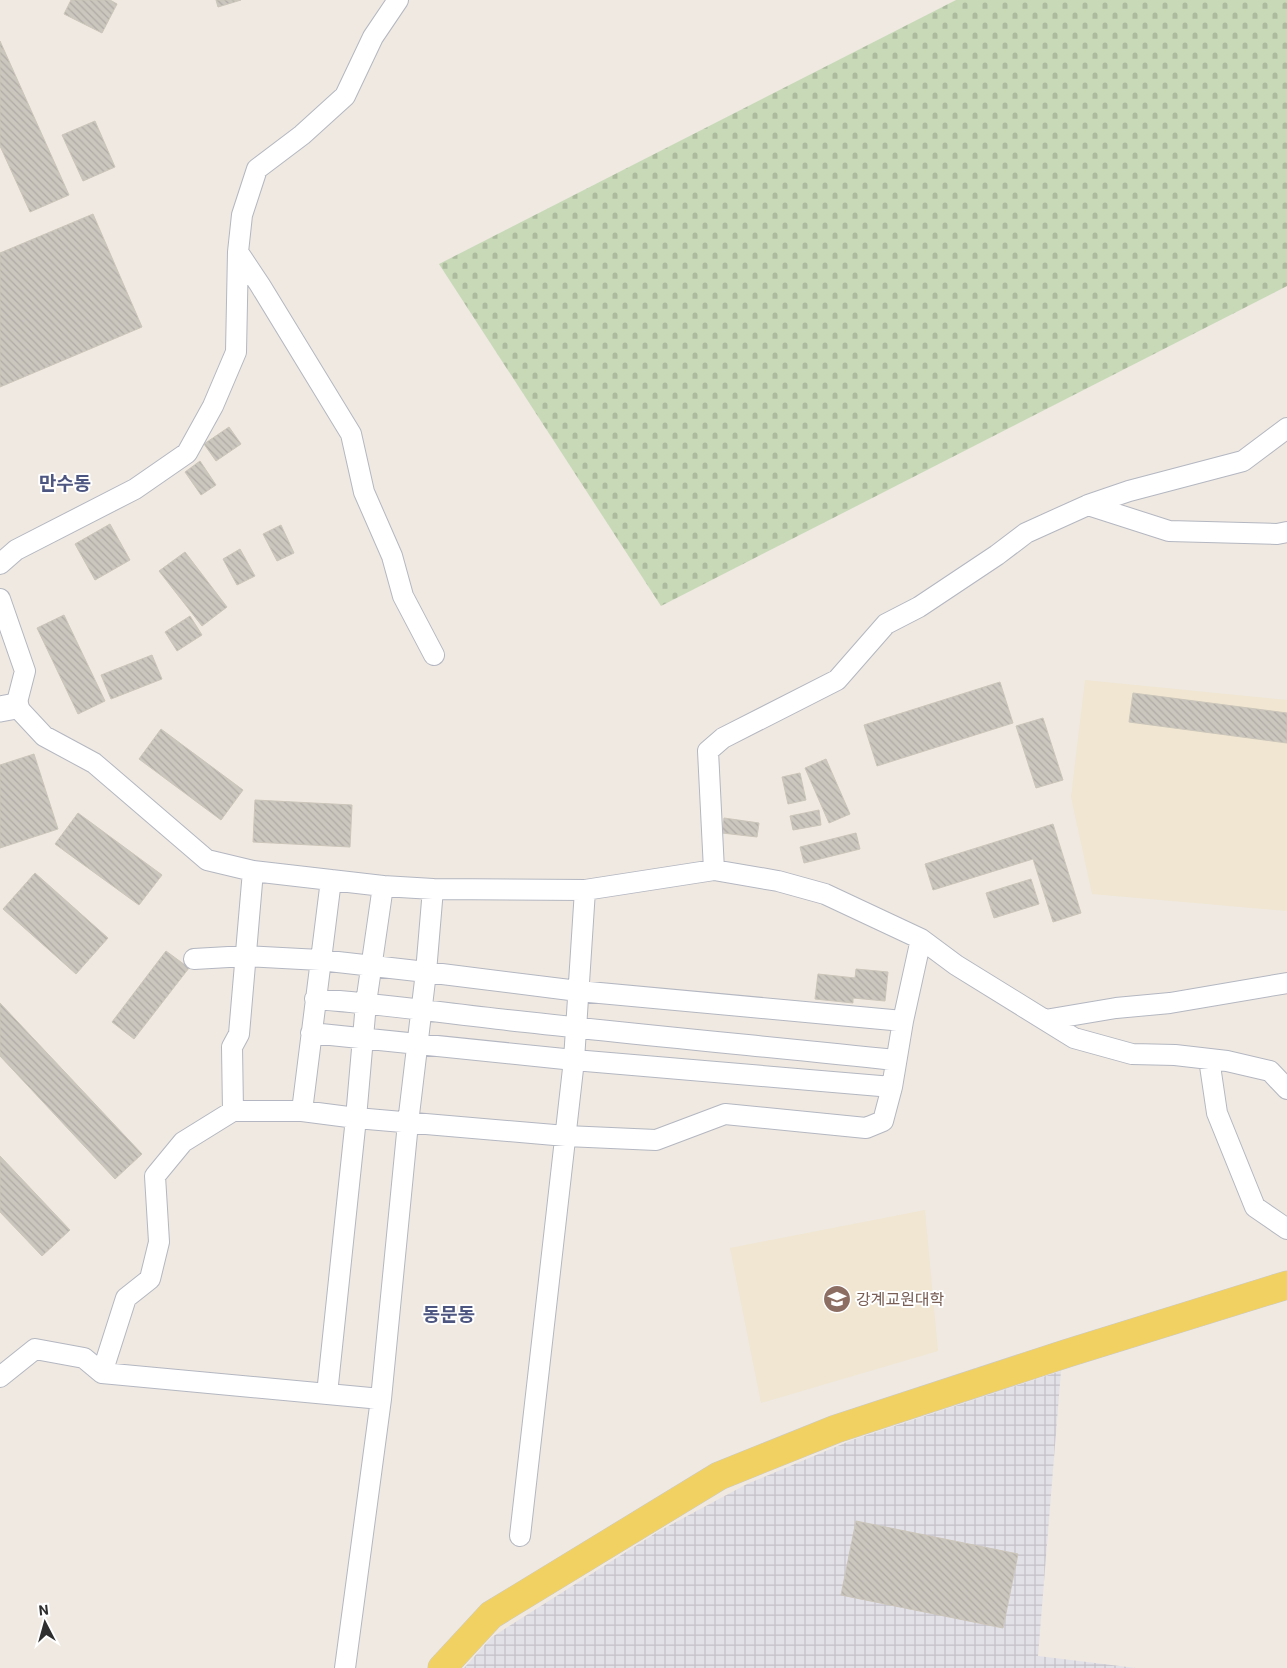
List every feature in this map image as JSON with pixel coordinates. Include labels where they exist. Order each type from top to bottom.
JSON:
[{"type":"main road","points":[[442,1668],[491,1615],[720,1476],[836,1429],[1068,1353],[1287,1286]]},
{"type":"street","points":[[0,564],[16,550],[135,489],[187,453],[213,406],[236,352],[238,252],[242,215],[257,170],[302,135],[345,96],[372,37],[398,0]]},
{"type":"street","points":[[238,252],[351,434],[364,492],[392,556],[403,596],[434,655]]},
{"type":"street","points":[[714,870],[708,750],[723,738],[837,680],[886,624],[927,601],[997,555],[1026,533],[1088,505],[1129,491],[1244,461],[1287,428]]},
{"type":"street","points":[[1088,505],[1169,531],[1277,534],[1287,532]]},
{"type":"street","points":[[0,599],[25,670],[8,707],[44,736],[94,763],[206,860],[254,872],[383,886],[432,889],[585,890],[714,870],[778,881],[825,894],[921,940],[956,965],[1074,1038],[1132,1054],[1176,1055],[1227,1061],[1270,1070],[1287,1089]]},
{"type":"street","points":[[233,1111],[232,1047],[239,1034],[254,872]]},
{"type":"street","points":[[302,1111],[331,880]]},
{"type":"street","points":[[326,1394],[364,1040],[366,1003],[383,886]]},
{"type":"street","points":[[345,1668],[381,1399],[408,1122],[426,972],[432,889]]},
{"type":"street","points":[[520,1536],[574,1060],[585,890]]},
{"type":"street","points":[[102,1373],[126,1298],[150,1279],[159,1242],[155,1176],[183,1142],[233,1111],[302,1111],[356,1118],[566,1136],[656,1140],[725,1114],[866,1128],[883,1121],[892,1087],[903,1021],[921,940]]},
{"type":"street","points":[[194,959],[246,956],[320,960],[578,991],[903,1021]]},
{"type":"street","points":[[1046,1020],[1116,1008],[1170,1003],[1287,983]]},
{"type":"street","points":[[315,999],[366,1003],[576,1028],[896,1060]]},
{"type":"street","points":[[311,1034],[574,1060],[892,1087]]},
{"type":"street","points":[[1209,1059],[1217,1113],[1255,1207],[1287,1229]]},
{"type":"street","points":[[0,1378],[35,1349],[84,1358],[102,1373],[381,1399]]},
{"type":"shaded area","points":[[1085,680],[1287,700],[1287,911],[1092,894],[1071,797]]},
{"type":"shaded area","name":"강계교원대학","points":[[925,1210],[938,1351],[761,1403],[730,1248]]},
{"type":"shaded area","points":[[1061,1371],[1038,1656],[1136,1668],[464,1668],[492,1637],[659,1531],[747,1484],[852,1440]]},
{"type":"green space","points":[[956,0],[1287,0],[1287,286],[661,606],[439,264]]},
{"type":"building","points":[[71,0],[110,0],[117,4],[102,33],[64,14]]},
{"type":"building","points":[[216,0],[241,0],[218,7]]},
{"type":"building","points":[[0,41],[69,195],[30,212],[0,146]]},
{"type":"building","points":[[95,121],[115,167],[83,181],[62,135]]},
{"type":"building","points":[[93,214],[142,327],[0,387],[0,253]]},
{"type":"building","points":[[229,427],[241,444],[216,461],[204,444]]},
{"type":"building","points":[[200,461],[216,485],[201,495],[185,472]]},
{"type":"building","points":[[110,524],[130,560],[95,580],[75,544]]},
{"type":"building","points":[[281,525],[294,553],[277,561],[263,534]]},
{"type":"building","points":[[240,549],[255,576],[237,585],[223,559]]},
{"type":"building","points":[[185,552],[227,607],[202,626],[159,571]]},
{"type":"building","points":[[64,615],[105,701],[78,714],[37,628]]},
{"type":"building","points":[[190,616],[202,635],[177,651],[165,632]]},
{"type":"building","points":[[152,655],[162,679],[111,699],[101,675]]},
{"type":"building","points":[[1000,682],[1013,723],[877,766],[864,725]]},
{"type":"building","points":[[1133,693],[1287,713],[1287,743],[1129,722]]},
{"type":"building","points":[[1043,718],[1063,780],[1036,788],[1016,726]]},
{"type":"building","points":[[161,729],[243,790],[221,820],[139,759]]},
{"type":"building","points":[[34,754],[58,829],[0,848],[0,765]]},
{"type":"building","points":[[826,759],[850,814],[829,823],[805,768]]},
{"type":"building","points":[[800,773],[806,800],[788,804],[782,777]]},
{"type":"building","points":[[255,800],[352,805],[350,847],[253,842]]},
{"type":"building","points":[[819,810],[821,825],[793,830],[790,816]]},
{"type":"building","points":[[78,813],[162,875],[139,905],[55,844]]},
{"type":"building","points":[[724,818],[759,823],[757,837],[722,833]]},
{"type":"building","points":[[1053,824],[1081,913],[1053,922],[1033,859],[933,890],[925,864]]},
{"type":"building","points":[[856,833],[860,849],[804,863],[800,847]]},
{"type":"building","points":[[35,873],[108,938],[76,974],[3,909]]},
{"type":"building","points":[[1031,879],[1039,904],[994,918],[986,893]]},
{"type":"building","points":[[166,951],[189,968],[134,1039],[112,1022]]},
{"type":"building","points":[[856,969],[888,972],[885,1001],[853,998],[853,1003],[815,999],[818,974],[855,978]]},
{"type":"building","points":[[0,1003],[142,1154],[115,1179],[0,1056]]},
{"type":"building","points":[[0,1156],[70,1230],[42,1256],[0,1212]]},
{"type":"building","points":[[856,1521],[1018,1554],[1003,1628],[841,1595]]},
{"type":"place","name":"강계교원대학","points":[[837,1299]]},
{"type":"district","name":"만수동","points":[[65,483]]},
{"type":"district","name":"동문동","points":[[449,1314]]}]
